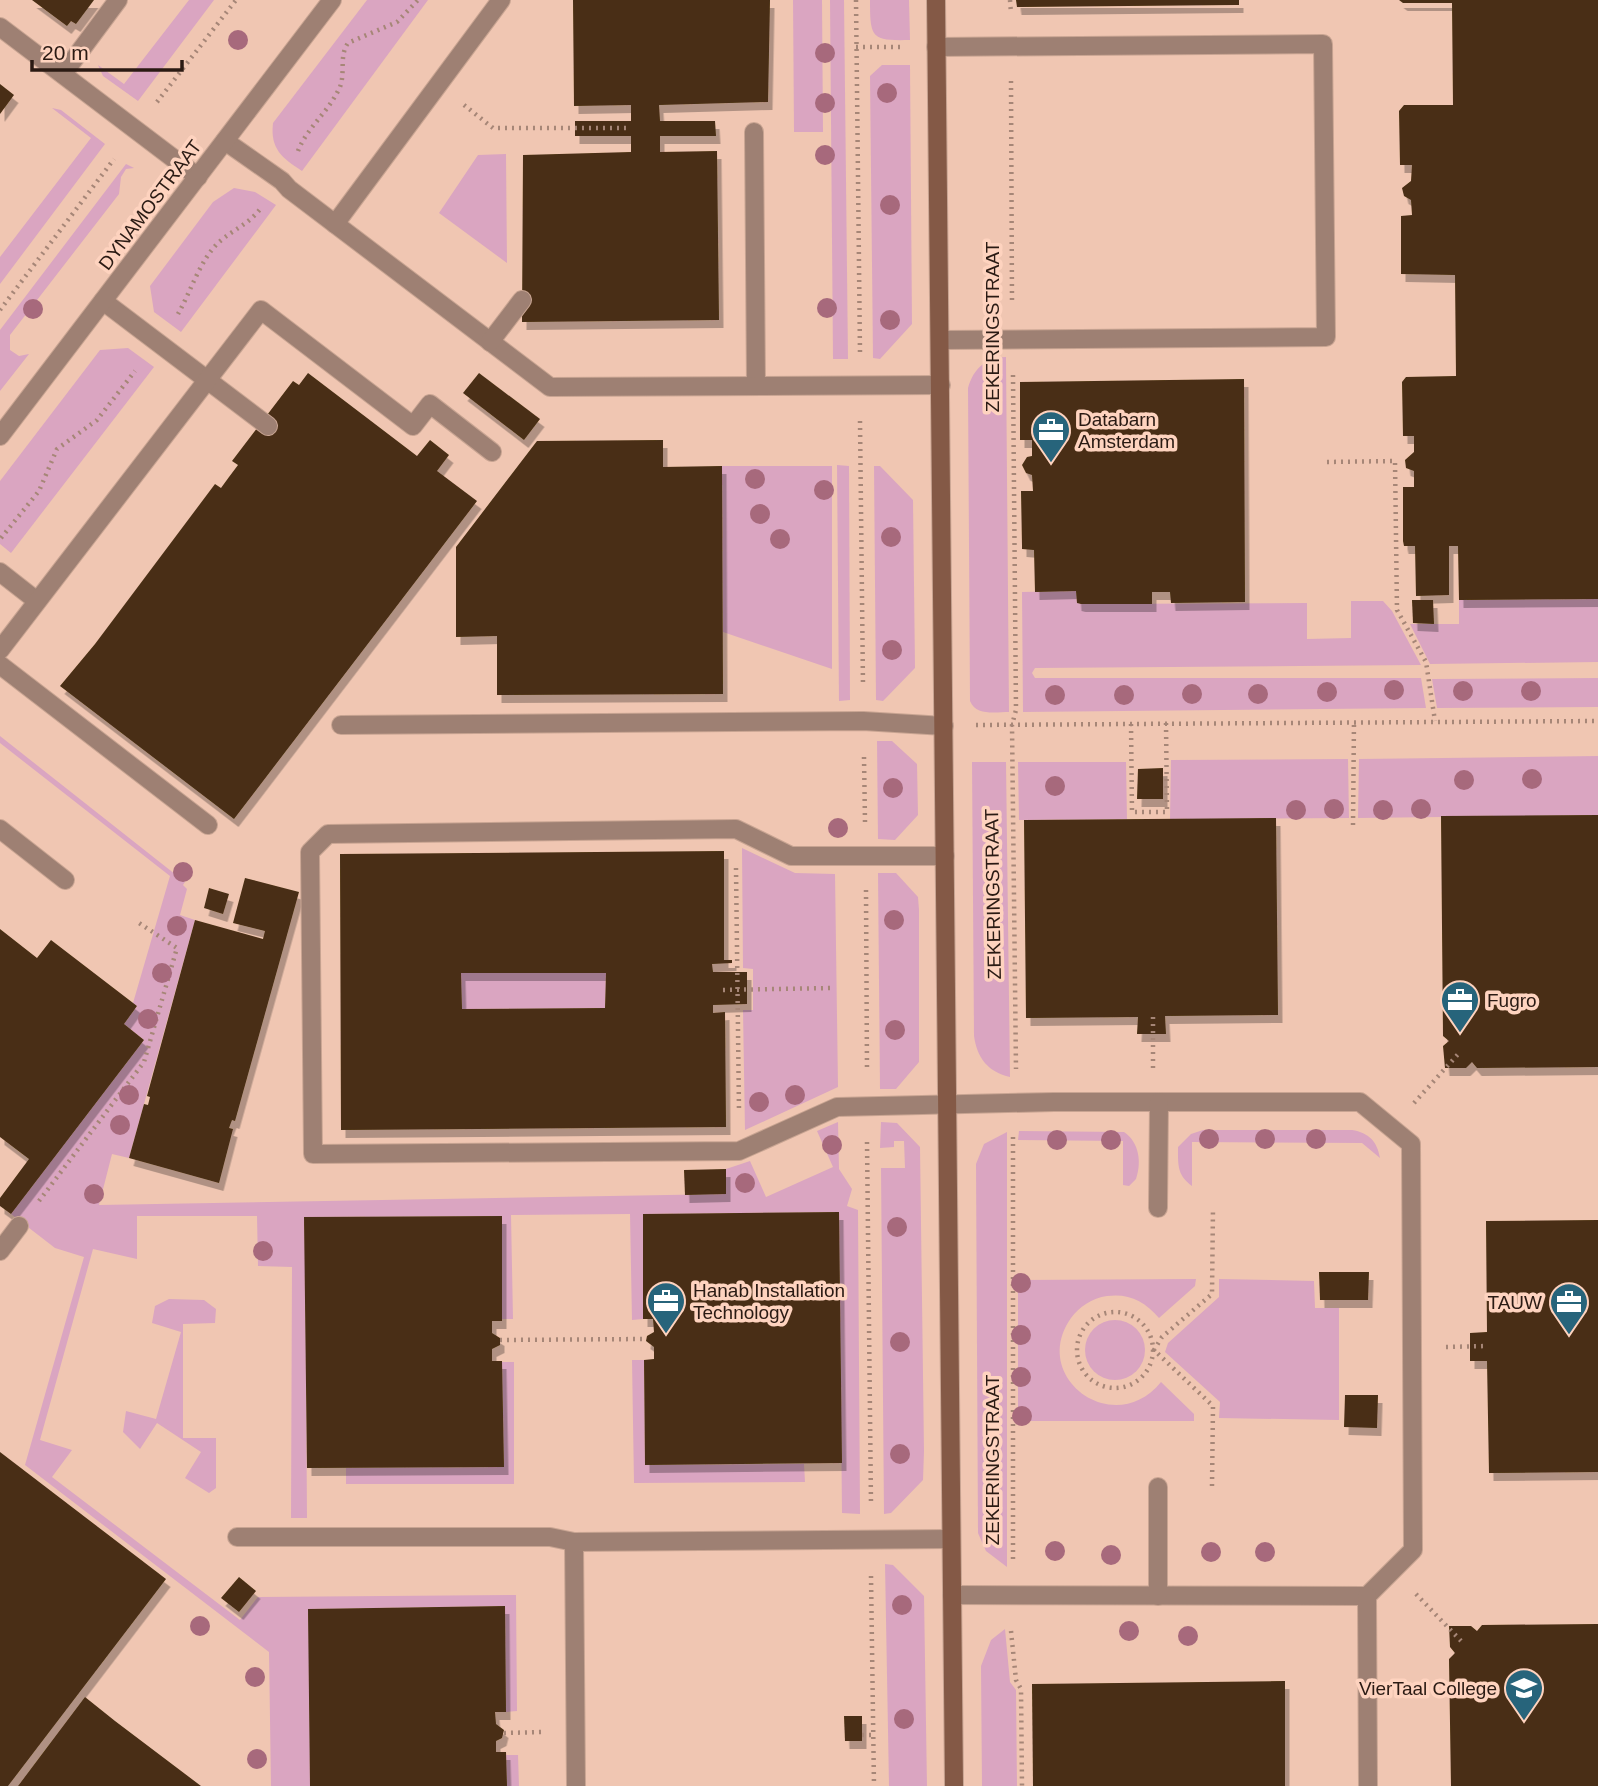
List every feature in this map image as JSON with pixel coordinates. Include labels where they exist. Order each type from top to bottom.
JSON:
[{"type":"street","points":[[63,74],[118,0]]},
{"type":"street","name":"DYNAMOSTRAAT","points":[[0,436],[332,0]]},
{"type":"street","points":[[335,224],[501,0]]},
{"type":"street","points":[[936,0],[954,1786]]},
{"type":"street","points":[[0,27],[198,177]]},
{"type":"street","points":[[936,47],[1323,44],[1326,337],[941,340]]},
{"type":"street","points":[[754,132],[756,386]]},
{"type":"street","points":[[225,141],[282,181],[550,387],[941,385]]},
{"type":"street","points":[[490,342],[522,300]]},
{"type":"street","points":[[103,301],[268,426]]},
{"type":"street","points":[[0,650],[261,310],[413,426],[430,404],[492,452]]},
{"type":"street","points":[[0,572],[37,601]]},
{"type":"street","points":[[0,665],[208,825]]},
{"type":"street","points":[[341,725],[863,721],[944,726]]},
{"type":"street","points":[[0,829],[65,880]]},
{"type":"street","points":[[945,856],[790,856],[736,829],[328,834],[310,852],[313,1154],[739,1151],[837,1107],[1360,1102],[1392,1126],[1410,1144],[1413,1550],[1367,1596],[1368,1786]]},
{"type":"street","points":[[1156,1102],[1158,1208]]},
{"type":"street","points":[[0,1251],[19,1226]]},
{"type":"street","points":[[1158,1487],[1158,1596]]},
{"type":"street","points":[[237,1537],[550,1537],[574,1542],[951,1539]]},
{"type":"street","points":[[574,1542],[576,1786]]},
{"type":"street","points":[[952,1595],[1367,1596]]},
{"type":"path","points":[[0,539],[39,491],[57,449],[97,420],[175,320],[204,260],[217,243],[250,222],[282,181],[294,163],[303,138],[338,92],[344,75],[345,48],[348,43],[397,22],[418,0]]},
{"type":"path","name":"ZEKERINGSTRAAT","points":[[1010,0],[1016,710],[1012,725],[1014,1104],[1010,1627],[1016,1680],[1021,1689],[1022,1786]]},
{"type":"path","points":[[856,47],[936,47]]},
{"type":"path","points":[[438,85],[493,128],[630,128]]},
{"type":"path","points":[[1327,462],[1395,461],[1397,610],[1426,662],[1435,721]]},
{"type":"path","points":[[944,726],[1598,720]]},
{"type":"path","points":[[1353,825],[1354,722]]},
{"type":"path","points":[[1131,724],[1132,812],[1167,812],[1166,723]]},
{"type":"path","points":[[736,829],[739,1151]]},
{"type":"path","points":[[19,1226],[144,1062],[177,948],[136,921]]},
{"type":"path","points":[[723,990],[831,988]]},
{"type":"path","points":[[1153,1017],[1156,1102]]},
{"type":"path","points":[[1392,1126],[1460,1052]]},
{"type":"path","points":[[1212,1486],[1213,1406],[1154,1350],[1142,1323],[1135,1317],[1116,1312],[1105,1313],[1089,1323],[1077,1349],[1079,1360],[1088,1376],[1115,1388],[1125,1387],[1142,1377],[1148,1369],[1154,1350],[1162,1337],[1212,1294],[1213,1209]]},
{"type":"path","points":[[500,1340],[646,1339]]},
{"type":"path","points":[[1392,1569],[1464,1644]]},
{"type":"path","points":[[862,1735],[873,1735]]},
{"type":"shaded area","points":[[189,0],[214,0],[138,101],[103,76],[98,65],[124,84]]},
{"type":"shaded area","points":[[367,0],[428,0],[302,171],[279,152],[273,140],[273,123]]},
{"type":"shaded area","points":[[793,0],[822,0],[823,132],[794,132]]},
{"type":"shaded area","points":[[830,0],[844,0],[848,359],[833,359]]},
{"type":"shaded area","points":[[870,0],[909,0],[910,40],[887,40],[875,35],[872,30]]},
{"type":"shaded area","points":[[882,65],[910,65],[912,324],[880,359],[873,358],[870,76]]},
{"type":"shaded area","points":[[52,108],[61,110],[105,144],[0,284],[0,257],[91,138]]},
{"type":"shaded area","points":[[506,154],[507,263],[439,213],[478,155]]},
{"type":"shaded area","points":[[126,164],[134,168],[126,169],[121,177],[119,194],[10,335],[10,350],[19,356],[29,354],[0,391],[0,330]]},
{"type":"shaded area","points":[[234,188],[255,192],[276,205],[181,332],[154,312],[150,286],[213,202]]},
{"type":"shaded area","points":[[128,348],[154,367],[11,553],[0,544],[0,481],[100,350]]},
{"type":"shaded area","points":[[1006,357],[1009,712],[992,712],[977,709],[970,701],[968,388],[981,365],[992,359]]},
{"type":"shaded area","points":[[837,465],[849,466],[850,700],[839,701]]},
{"type":"shaded area","points":[[722,466],[832,466],[832,669],[723,632]]},
{"type":"shaded area","points":[[874,466],[880,466],[913,500],[915,668],[883,701],[876,700]]},
{"type":"shaded area","points":[[1076,591],[1077,603],[1082,604],[1307,603],[1307,639],[1351,638],[1351,601],[1383,601],[1392,611],[1421,665],[1035,668],[1032,673],[1035,678],[1421,678],[1426,708],[1023,712],[1022,592]]},
{"type":"shaded area","points":[[1598,599],[1598,662],[1430,664],[1410,624],[1459,624],[1459,600]]},
{"type":"shaded area","points":[[1598,678],[1598,707],[1437,708],[1432,679]]},
{"type":"shaded area","points":[[0,736],[185,882],[183,885],[187,889],[180,915],[195,920],[129,1158],[112,1154],[99,1205],[725,1194],[726,1169],[750,1161],[766,1197],[833,1167],[817,1131],[838,1122],[839,1169],[852,1189],[847,1206],[858,1210],[860,1514],[842,1513],[839,1212],[643,1214],[643,1319],[632,1320],[630,1214],[511,1215],[513,1319],[502,1319],[501,1216],[305,1217],[307,1518],[291,1518],[292,1267],[258,1266],[257,1216],[137,1216],[137,1259],[93,1249],[40,1440],[72,1450],[52,1477],[240,1620],[258,1597],[516,1595],[517,1711],[506,1712],[505,1606],[309,1609],[310,1786],[271,1786],[269,1652],[25,1465],[84,1257],[55,1248],[11,1214],[144,1040],[124,1024],[137,1006],[133,1003],[170,876],[0,743]]},
{"type":"shaded area","points":[[877,741],[892,741],[917,764],[918,815],[895,840],[878,839]]},
{"type":"shaded area","points":[[1598,756],[1598,815],[1358,818],[1359,759]]},
{"type":"shaded area","points":[[1348,759],[1349,818],[1170,819],[1171,760]]},
{"type":"shaded area","points":[[972,762],[1006,762],[1010,1077],[996,1072],[985,1063],[974,1036]]},
{"type":"shaded area","points":[[1018,762],[1126,762],[1127,819],[1019,820]]},
{"type":"shaded area","points":[[742,848],[795,873],[835,874],[838,1087],[745,1130],[743,1010],[753,1010],[753,969],[743,968]]},
{"type":"shaded area","points":[[878,873],[896,873],[918,897],[919,1062],[896,1089],[880,1089]]},
{"type":"shaded area","points":[[461,973],[606,973],[605,1008],[462,1009]]},
{"type":"shaded area","points":[[881,1122],[897,1123],[920,1147],[924,1451],[923,1480],[891,1513],[884,1514],[881,1168],[905,1168],[904,1141],[894,1141],[894,1147],[880,1148]]},
{"type":"shaded area","points":[[1203,1130],[1352,1130],[1371,1139],[1380,1158],[1362,1143],[1192,1142],[1192,1186],[1183,1178],[1179,1169],[1178,1147],[1191,1134]]},
{"type":"shaded area","points":[[1019,1131],[1124,1132],[1133,1141],[1138,1153],[1136,1179],[1129,1186],[1123,1185],[1123,1141],[1018,1140]]},
{"type":"shaded area","points":[[1007,1132],[1007,1567],[986,1551],[978,1533],[976,1164],[984,1144]]},
{"type":"shaded area","points":[[1196,1279],[1195,1286],[1159,1318],[1148,1307],[1129,1297],[1115,1295],[1091,1301],[1071,1318],[1061,1340],[1061,1361],[1069,1379],[1083,1394],[1101,1403],[1121,1405],[1142,1398],[1161,1382],[1194,1414],[1194,1421],[1018,1421],[1018,1280]]},
{"type":"shaded area","points":[[1219,1279],[1314,1281],[1315,1308],[1339,1308],[1339,1420],[1219,1418],[1220,1402],[1165,1352],[1168,1343],[1219,1297]]},
{"type":"shaded area","points":[[169,1299],[204,1300],[216,1309],[215,1323],[183,1324],[183,1438],[216,1438],[216,1488],[209,1493],[185,1478],[201,1452],[157,1423],[140,1449],[123,1432],[126,1411],[156,1419],[181,1332],[152,1323],[155,1306]]},
{"type":"shaded area","points":[[1109,1320],[1121,1320],[1140,1333],[1145,1350],[1143,1362],[1132,1375],[1121,1380],[1109,1380],[1090,1367],[1085,1356],[1085,1344],[1098,1325]]},
{"type":"shaded area","points":[[632,1360],[644,1360],[645,1465],[804,1464],[805,1482],[634,1483]]},
{"type":"shaded area","points":[[502,1362],[514,1362],[514,1484],[346,1484],[346,1468],[504,1467]]},
{"type":"shaded area","points":[[885,1564],[893,1565],[924,1596],[927,1786],[889,1786]]},
{"type":"shaded area","points":[[1005,1629],[1010,1682],[1016,1690],[1017,1786],[982,1786],[981,1666],[991,1640]]},
{"type":"shaded area","points":[[506,1755],[518,1755],[519,1786],[507,1786]]},
{"type":"building","points":[[32,0],[94,0],[76,24],[71,21],[67,26]]},
{"type":"building","points":[[573,0],[770,0],[768,102],[659,105],[660,121],[715,121],[716,136],[660,136],[660,152],[717,151],[719,320],[522,322],[523,155],[631,152],[631,136],[575,136],[575,121],[631,121],[631,105],[574,106]]},
{"type":"building","points":[[1016,0],[1239,0],[1239,5],[1017,7]]},
{"type":"building","points":[[1399,0],[1598,0],[1598,599],[1459,600],[1458,546],[1449,546],[1449,595],[1416,596],[1415,546],[1404,546],[1403,541],[1403,487],[1414,487],[1414,471],[1406,468],[1405,460],[1414,452],[1414,436],[1403,436],[1402,382],[1406,377],[1456,376],[1455,275],[1401,274],[1401,216],[1412,215],[1411,200],[1404,196],[1402,188],[1411,181],[1412,165],[1400,165],[1399,111],[1404,105],[1453,105],[1452,3],[1403,3]]},
{"type":"building","points":[[0,84],[14,95],[0,114]]},
{"type":"building","points":[[308,373],[417,456],[430,440],[449,455],[437,471],[477,501],[234,819],[60,686],[95,644],[215,484],[221,488],[238,465],[232,461],[293,381],[299,385]]},
{"type":"building","points":[[479,373],[540,419],[524,440],[463,393]]},
{"type":"building","points":[[1244,379],[1245,602],[1171,603],[1170,592],[1152,592],[1152,604],[1081,604],[1077,603],[1076,591],[1035,592],[1034,550],[1022,549],[1021,491],[1033,491],[1032,475],[1026,473],[1022,465],[1027,457],[1032,456],[1032,440],[1020,440],[1020,382]]},
{"type":"building","points":[[663,440],[663,467],[722,466],[723,694],[497,695],[497,636],[456,637],[456,547],[537,441]]},
{"type":"building","points":[[1412,600],[1433,600],[1434,624],[1413,623]]},
{"type":"building","points":[[1163,768],[1163,799],[1137,799],[1138,769]]},
{"type":"building","points":[[1598,815],[1598,1067],[1477,1068],[1472,1062],[1466,1068],[1445,1068],[1443,1046],[1449,1041],[1443,1036],[1441,816]]},
{"type":"building","points":[[1276,818],[1278,1015],[1165,1016],[1166,1034],[1137,1034],[1138,1017],[1026,1018],[1024,820]]},
{"type":"building","points":[[724,851],[724,960],[732,960],[732,963],[712,964],[713,972],[747,972],[747,1004],[713,1005],[713,1013],[725,1012],[726,1127],[341,1130],[340,854]],"holes":[[[461,973],[606,973],[605,1008],[462,1009]]]},
{"type":"building","points":[[245,878],[299,892],[235,1121],[232,1120],[229,1128],[233,1129],[219,1183],[129,1158],[144,1104],[148,1105],[150,1097],[147,1096],[195,920],[263,939],[265,931],[233,923]]},
{"type":"building","points":[[209,888],[229,894],[223,914],[204,908]]},
{"type":"building","points":[[0,929],[37,958],[51,940],[137,1006],[124,1024],[144,1040],[11,1214],[0,1206],[0,1198],[29,1159],[0,1137]]},
{"type":"building","points":[[726,1169],[726,1194],[685,1195],[684,1170]]},
{"type":"building","points":[[839,1212],[842,1463],[645,1465],[644,1360],[654,1359],[654,1347],[646,1341],[647,1336],[654,1332],[653,1319],[643,1319],[643,1214]]},
{"type":"building","points":[[502,1216],[502,1321],[492,1321],[492,1333],[500,1338],[500,1345],[492,1349],[492,1361],[502,1361],[504,1467],[307,1468],[304,1217]]},
{"type":"building","points":[[1598,1220],[1598,1472],[1489,1473],[1487,1361],[1470,1361],[1470,1333],[1487,1332],[1486,1221]]},
{"type":"building","points":[[1319,1272],[1369,1272],[1368,1300],[1320,1300]]},
{"type":"building","points":[[1345,1395],[1378,1395],[1377,1428],[1344,1427]]},
{"type":"building","points":[[0,1452],[166,1579],[8,1786],[0,1786]]},
{"type":"building","points":[[239,1577],[256,1591],[239,1612],[221,1598]]},
{"type":"building","points":[[505,1606],[506,1712],[495,1712],[496,1724],[504,1730],[502,1738],[496,1741],[496,1752],[506,1752],[507,1786],[310,1786],[308,1609]]},
{"type":"building","name":"VierTaal College","points":[[1598,1624],[1598,1786],[1451,1786],[1449,1659],[1455,1653],[1450,1647],[1449,1626],[1471,1626],[1477,1631],[1482,1625]]},
{"type":"building","points":[[1285,1681],[1285,1786],[1033,1786],[1032,1684]]},
{"type":"building","points":[[85,1697],[115,1721],[201,1786],[18,1786]]},
{"type":"building","points":[[844,1716],[862,1716],[862,1741],[845,1741]]},
{"type":"place","name":"Databarn Amsterdam","points":[[1051,464]]},
{"type":"place","name":"Fugro","points":[[1460,1034]]},
{"type":"place","name":"Hanab Installation Technology","points":[[666,1335]]},
{"type":"place","name":"TAUW","points":[[1569,1336]]},
{"type":"place","name":"VierTaal College","points":[[1524,1722]]}]
